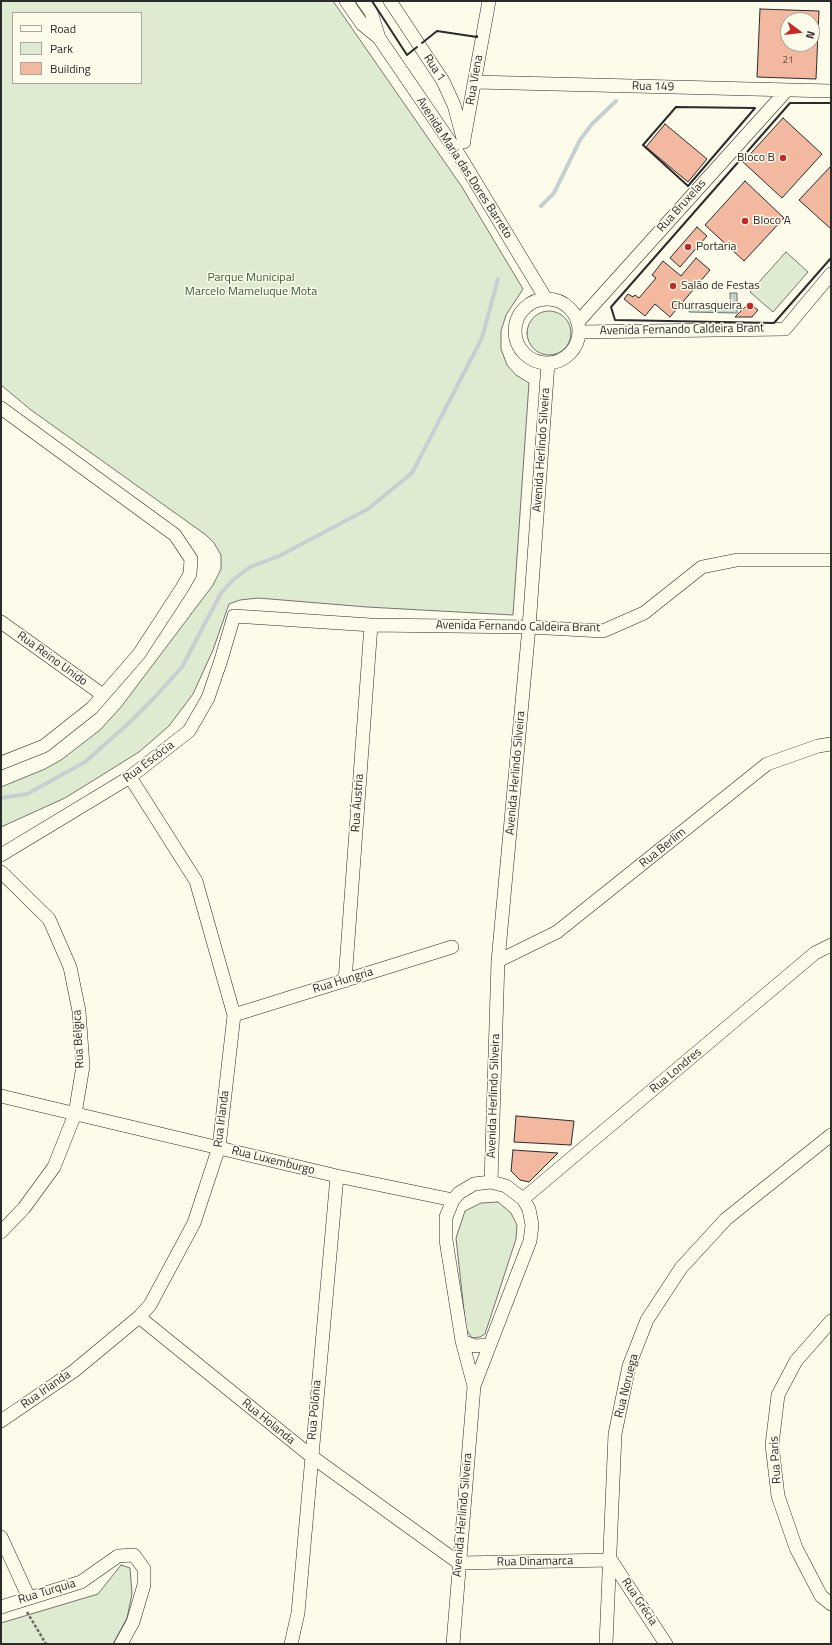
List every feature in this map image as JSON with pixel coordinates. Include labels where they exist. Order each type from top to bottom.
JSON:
[{"type":"street","name":"Avenida Maria das Dores Barreto","points":[[346,1],[362,24],[379,38],[461,158],[546,299]]},
{"type":"street","name":"Avenida Maria das Dores Barreto","points":[[363,1],[371,12],[379,38]]},
{"type":"street","name":"Rua 1","points":[[390,1],[443,81],[454,105],[464,142]]},
{"type":"street","name":"Rua Viena","points":[[461,158],[489,1]]},
{"type":"street","name":"Rua 149","points":[[475,82],[831,91]]},
{"type":"street","name":"Rua Bruxelas","points":[[578,327],[787,90]]},
{"type":"street","name":"Avenida Fernando Caldeira Brant","points":[[578,327],[785,329],[831,274]]},
{"type":"street","points":[[546,299],[556,300],[573,312],[578,327],[573,350],[557,362],[548,363],[533,360],[522,351],[517,342],[515,332],[520,313],[532,303],[546,299]]},
{"type":"street","name":"Avenida Herlindo Silveira","points":[[474,1386],[462,1341],[445,1229],[446,1217],[453,1200],[459,1193],[474,1184],[491,1182],[498,961],[529,627],[548,363]]},
{"type":"street","points":[[1,408],[175,535],[192,559],[190,574],[139,654],[92,708],[44,746],[1,763]]},
{"type":"street","name":"Avenida Fernando Caldeira Brant","points":[[234,616],[371,625],[529,627],[603,631],[644,612],[702,567],[737,560],[831,560]]},
{"type":"street","name":"Rua Escócia","points":[[1,855],[130,777],[189,731],[208,698],[234,616]]},
{"type":"street","name":"Rua Reino Unido","points":[[1,622],[103,695]]},
{"type":"street","name":"Rua Áustria","points":[[345,981],[371,625]]},
{"type":"street","name":"Rua Berlim","points":[[498,961],[557,932],[767,764],[818,746],[831,744]]},
{"type":"street","name":"Rua Irlanda","points":[[1,1421],[74,1371],[140,1317],[150,1305],[194,1223],[220,1147],[234,1015],[196,881],[130,777]]},
{"type":"street","name":"Rua Bélgica","points":[[1,872],[49,918],[70,967],[79,1011],[82,1066],[75,1114],[54,1168],[24,1208],[1,1232]]},
{"type":"street","name":"Rua Londres","points":[[523,1199],[815,953],[831,945]]},
{"type":"street","name":"Rua Hungria","points":[[234,1015],[452,947]]},
{"type":"street","name":"Rua Luxemburgo","points":[[1,1096],[337,1176],[453,1200]]},
{"type":"street","name":"Rua Noruega","points":[[606,1644],[611,1560],[615,1434],[629,1366],[647,1320],[681,1268],[726,1219],[831,1135]]},
{"type":"street","name":"Rua Polônia","points":[[291,1644],[298,1613],[337,1176]]},
{"type":"street","points":[[491,1182],[506,1186],[523,1199]]},
{"type":"street","name":"Avenida Herlindo Silveira","points":[[453,1644],[474,1386],[530,1240],[532,1224],[528,1209],[523,1199]]},
{"type":"street","name":"Rua Holanda","points":[[140,1317],[311,1456],[459,1563]]},
{"type":"street","name":"Rua Paris","points":[[831,1321],[796,1361],[778,1395],[772,1445],[778,1496],[796,1548],[831,1610]]},
{"type":"street","points":[[462,1341],[475,1346],[490,1345]]},
{"type":"street","points":[[1,1537],[29,1598]]},
{"type":"street","name":"Rua Turquia","points":[[1,1607],[81,1582],[118,1556],[134,1555],[144,1569],[144,1586],[132,1622],[121,1644]]},
{"type":"street","name":"Rua Dinamarca","points":[[459,1563],[611,1560]]},
{"type":"street","name":"Rua Grécia","points":[[611,1560],[666,1644]]},
{"type":"path","points":[[29,1598],[26,1610],[46,1644]]},
{"type":"green space","name":"Parque Municipal Marcelo Mameluque Mota","points":[[1,1],[333,1],[462,187],[523,289],[506,315],[501,331],[501,349],[507,365],[516,375],[529,383],[513,615],[367,607],[258,598],[240,600],[229,604],[213,650],[193,694],[169,726],[139,752],[65,798],[1,827],[1,787],[45,769],[61,760],[100,730],[121,707],[213,585],[221,569],[221,555],[214,543],[206,535],[31,410],[1,385]]},
{"type":"green space","points":[[786,252],[808,272],[773,312],[750,292]]},
{"type":"green space","points":[[553,311],[558,312],[565,317],[570,324],[570,342],[565,349],[558,354],[545,355],[540,354],[533,349],[528,342],[527,329],[528,324],[533,317],[540,312]]},
{"type":"green space","points":[[498,1202],[511,1213],[517,1225],[516,1239],[485,1334],[480,1337],[472,1338],[466,1329],[456,1238],[465,1211],[481,1203]]},
{"type":"green space","points":[[121,1565],[130,1568],[132,1594],[127,1618],[113,1644],[1,1644],[1,1623],[98,1594]]},
{"type":"shaded area","points":[[730,293],[737,293],[737,313],[689,312],[690,307],[730,308]]},
{"type":"building","points":[[760,9],[819,11],[780,12],[780,52],[817,52],[816,79],[757,77]]},
{"type":"building","name":"Bloco B","points":[[783,118],[822,154],[782,198],[743,162]]},
{"type":"building","points":[[665,124],[707,159],[688,182],[646,147]]},
{"type":"building","points":[[831,166],[831,229],[799,200]]},
{"type":"building","name":"Bloco A","points":[[745,181],[784,218],[744,261],[705,225]]},
{"type":"building","name":"Portaria","points":[[697,227],[707,236],[680,267],[670,258]]},
{"type":"building","name":"Salão de Festas","points":[[696,258],[710,270],[670,317],[655,304],[645,316],[624,299],[628,294],[633,297],[635,295],[639,298],[656,278],[652,275],[663,261],[681,276]]},
{"type":"building","name":"Churrasqueira","points":[[749,303],[758,310],[752,317],[735,317]]},
{"type":"building","points":[[516,1116],[574,1121],[571,1145],[514,1142]]},
{"type":"building","points":[[513,1150],[558,1153],[529,1182],[520,1180],[511,1171]]},
{"type":"waterway","points":[[541,206],[554,193],[580,140],[592,124],[616,101]]},
{"type":"waterway","points":[[1,798],[27,794],[85,762],[129,723],[182,667],[221,593],[234,579],[250,567],[279,556],[368,509],[412,473],[482,338],[498,279]]},
{"type":"wall","points":[[372,1],[407,55],[417,47]]},
{"type":"wall","points":[[422,43],[437,31],[477,36]]},
{"type":"wall","points":[[831,103],[790,103],[611,307],[615,320],[774,323],[831,258]]},
{"type":"wall","points":[[676,107],[755,108],[688,186],[643,145],[676,107]]},
{"type":"place","name":"Bloco B","points":[[783,158]]},
{"type":"place","name":"Bloco A","points":[[745,221]]},
{"type":"place","name":"Portaria","points":[[688,247]]},
{"type":"place","name":"Salão de Festas","points":[[673,286]]},
{"type":"place","name":"Churrasqueira","points":[[750,306]]}]
